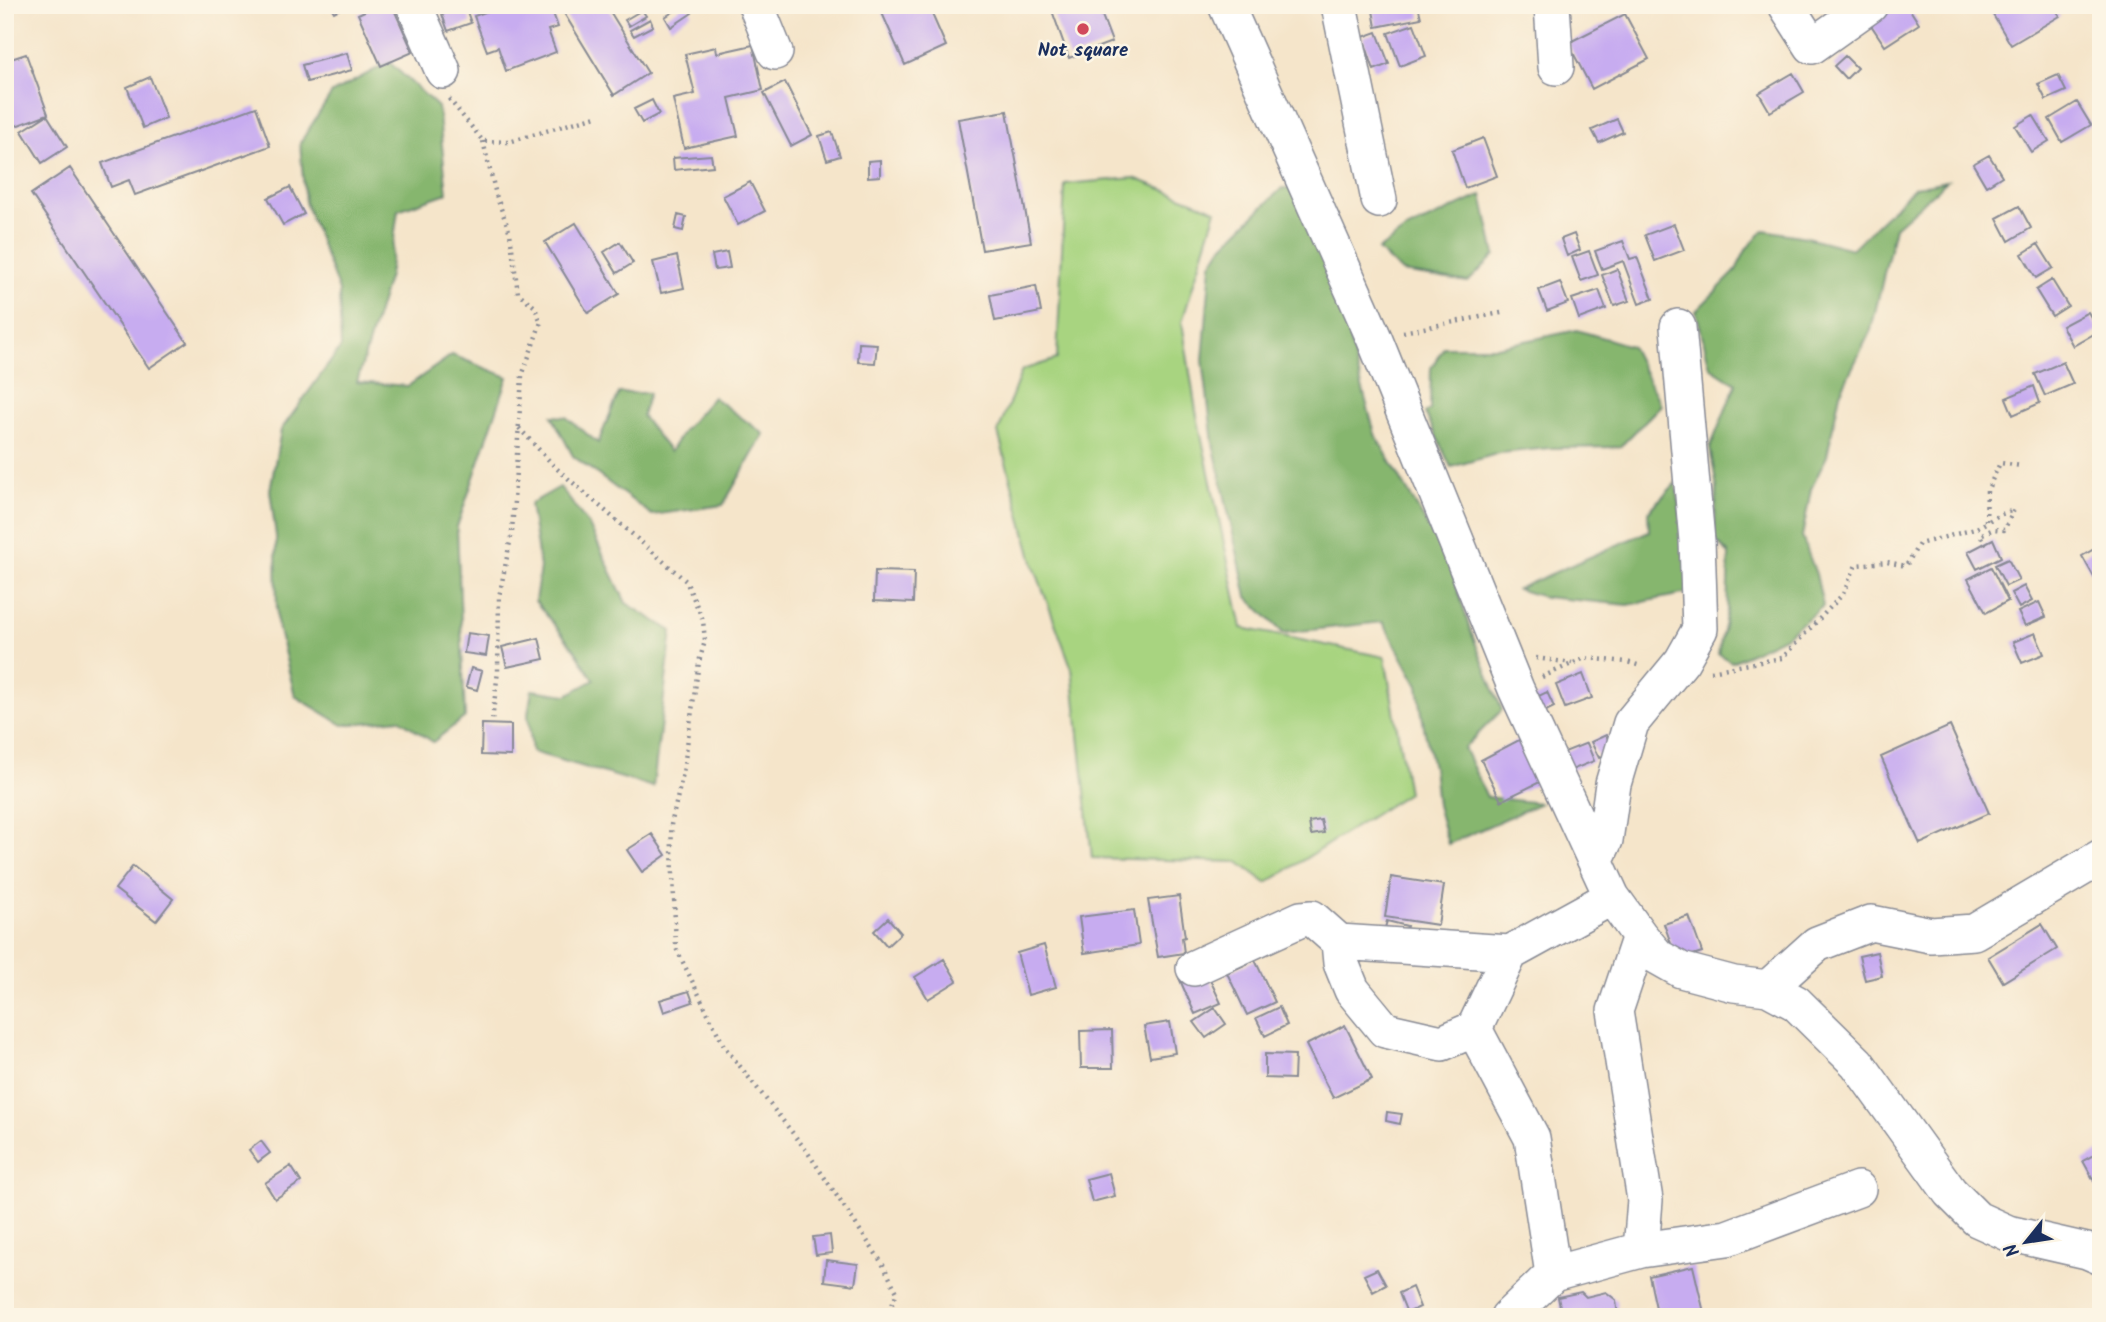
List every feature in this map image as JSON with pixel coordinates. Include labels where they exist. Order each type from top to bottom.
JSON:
[{"type":"street","points":[[414,5],[443,71]]},
{"type":"street","points":[[732,5],[737,10],[747,5]]},
{"type":"street","points":[[756,5],[775,52]]},
{"type":"street","points":[[1226,5],[1522,673],[1612,897],[1658,957],[1681,970],[1734,984],[1768,988],[1796,1003],[1857,1063],[1950,1192],[1977,1219],[2008,1233],[2087,1251],[2101,1257]]},
{"type":"street","points":[[1339,5],[1379,200]]},
{"type":"street","points":[[1552,5],[1556,67]]},
{"type":"street","points":[[1786,5],[1812,46],[1870,5]]},
{"type":"street","points":[[1596,859],[1605,840],[1613,784],[1630,723],[1682,661],[1700,629],[1697,541],[1678,327]]},
{"type":"street","points":[[1768,988],[1817,944],[1871,923],[1931,934],[1974,932],[2101,857]]},
{"type":"street","points":[[1194,968],[1301,919],[1312,918],[1339,942],[1510,953],[1612,897]]},
{"type":"street","points":[[1640,936],[1615,1011],[1645,1199],[1641,1250]]},
{"type":"street","points":[[1339,942],[1341,963],[1352,990],[1385,1030],[1442,1043],[1474,1029],[1510,953]]},
{"type":"street","points":[[1474,1029],[1532,1138],[1553,1274]]},
{"type":"street","points":[[1508,1317],[1553,1274],[1641,1250],[1727,1238],[1858,1189]]},
{"type":"path","points":[[443,71],[449,102],[484,141],[496,195],[510,233],[518,293],[534,306],[541,322],[522,376],[512,532],[499,597],[498,671],[492,721]]},
{"type":"path","points":[[484,141],[509,142],[600,115]]},
{"type":"path","points":[[1374,338],[1506,312]]},
{"type":"path","points":[[519,428],[555,467],[686,581],[703,620],[705,641],[671,825],[676,948],[724,1046],[806,1150],[882,1263],[897,1292],[887,1317]]},
{"type":"path","points":[[1986,522],[1987,491],[2000,463],[2022,466]]},
{"type":"path","points":[[1522,673],[1574,663],[1585,658],[1627,662],[1660,672],[1688,674],[1782,658],[1843,594],[1856,565],[1887,562],[1906,566],[1919,544],[1975,529],[2014,510],[2004,530],[1994,529],[1980,535],[1987,548]]},
{"type":"path","points":[[1522,673],[1574,663]]},
{"type":"green space","points":[[389,62],[438,107],[447,193],[398,210],[389,275],[357,382],[408,386],[452,355],[508,377],[457,527],[465,717],[433,742],[399,719],[343,725],[295,696],[277,622],[276,536],[270,490],[281,430],[341,347],[339,291],[305,202],[300,143],[332,93]]},
{"type":"green space","points":[[1134,178],[1216,210],[1182,322],[1196,411],[1242,628],[1385,657],[1408,793],[1267,883],[1238,862],[1092,858],[1072,669],[1034,566],[998,432],[1022,370],[1057,359],[1065,184]]},
{"type":"green space","points":[[1947,181],[1895,227],[1871,330],[1840,393],[1827,456],[1811,489],[1802,537],[1816,574],[1823,606],[1784,637],[1732,662],[1718,654],[1727,611],[1729,554],[1714,539],[1717,488],[1710,448],[1736,384],[1710,367],[1696,311],[1735,272],[1747,248],[1764,230],[1852,249],[1915,187]]},
{"type":"green space","points":[[1282,188],[1307,189],[1341,287],[1351,346],[1375,434],[1450,565],[1471,632],[1502,710],[1464,748],[1487,797],[1541,803],[1448,844],[1437,805],[1418,686],[1383,622],[1283,633],[1247,597],[1213,443],[1203,360],[1211,264],[1221,248]]},
{"type":"green space","points":[[1482,195],[1495,255],[1468,282],[1402,272],[1378,250],[1404,231]]},
{"type":"green space","points":[[1577,330],[1631,346],[1661,405],[1620,447],[1550,448],[1500,453],[1451,467],[1425,413],[1430,410],[1431,368],[1444,347],[1497,347]]},
{"type":"green space","points":[[619,393],[649,393],[642,416],[670,452],[683,431],[713,397],[764,434],[723,505],[652,515],[573,456],[552,416],[566,417],[598,443]]},
{"type":"green space","points":[[1676,483],[1693,592],[1628,605],[1544,597],[1517,589],[1649,531],[1648,512]]},
{"type":"green space","points":[[560,487],[589,525],[626,603],[672,631],[653,787],[532,752],[528,714],[532,690],[567,695],[594,680],[575,650],[535,601],[540,567],[530,504]]},
{"type":"building","points":[[235,5],[251,5],[251,6],[236,10]]},
{"type":"building","points":[[330,5],[348,5],[334,12]]},
{"type":"building","points":[[378,5],[392,5],[413,52],[381,66],[358,14]]},
{"type":"building","points":[[505,5],[550,5],[558,27],[548,30],[556,52],[506,71],[498,47],[487,51],[474,16]]},
{"type":"building","points":[[559,5],[606,5],[648,73],[614,95]]},
{"type":"building","points":[[687,5],[692,13],[671,27],[665,17]]},
{"type":"building","points":[[899,5],[928,5],[946,46],[905,65],[882,13]]},
{"type":"building","name":"Not square","points":[[1050,5],[1098,5],[1112,42],[1069,58]]},
{"type":"building","points":[[1372,5],[1418,5],[1421,18],[1376,27]]},
{"type":"building","points":[[1895,5],[1907,5],[1919,24],[1885,46],[1869,22]]},
{"type":"building","points":[[1987,5],[2053,5],[2060,16],[2011,45]]},
{"type":"building","points":[[465,6],[471,23],[448,31],[442,14]]},
{"type":"building","points":[[642,10],[646,16],[629,26],[625,20]]},
{"type":"building","points":[[1625,14],[1649,59],[1592,89],[1568,43]]},
{"type":"building","points":[[650,19],[653,26],[634,36],[630,30]]},
{"type":"building","points":[[1414,24],[1426,56],[1400,66],[1388,33]]},
{"type":"building","points":[[1377,32],[1389,64],[1374,70],[1363,37]]},
{"type":"building","points":[[753,45],[763,90],[729,98],[738,136],[684,148],[673,99],[695,94],[685,54],[716,47],[717,53]]},
{"type":"building","points":[[347,53],[352,70],[307,82],[302,65]]},
{"type":"building","points":[[26,54],[48,114],[5,130],[5,61]]},
{"type":"building","points":[[1845,56],[1857,68],[1846,79],[1834,66]]},
{"type":"building","points":[[1793,73],[1804,92],[1770,112],[1759,93]]},
{"type":"building","points":[[2058,75],[2066,91],[2046,100],[2038,84]]},
{"type":"building","points":[[150,77],[166,118],[143,128],[127,87]]},
{"type":"building","points":[[785,82],[812,135],[791,146],[764,93]]},
{"type":"building","points":[[652,100],[659,114],[642,123],[634,109]]},
{"type":"building","points":[[2077,102],[2091,125],[2062,142],[2049,119]]},
{"type":"building","points":[[256,107],[270,146],[135,195],[129,180],[111,187],[102,163]]},
{"type":"building","points":[[1007,111],[1031,242],[982,250],[958,119]]},
{"type":"building","points":[[47,115],[67,147],[42,163],[22,131]]},
{"type":"building","points":[[2033,115],[2049,141],[2031,152],[2015,126]]},
{"type":"building","points":[[1617,119],[1623,132],[1599,143],[1592,130]]},
{"type":"building","points":[[832,132],[840,156],[827,160],[819,136]]},
{"type":"building","points":[[1483,138],[1497,176],[1465,188],[1452,150]]},
{"type":"building","points":[[711,155],[713,166],[674,170],[673,158]]},
{"type":"building","points":[[1989,155],[2002,176],[1986,186],[1973,164]]},
{"type":"building","points":[[880,160],[880,176],[868,177],[868,161]]},
{"type":"building","points":[[70,168],[187,342],[149,368],[31,194]]},
{"type":"building","points":[[750,182],[765,211],[738,225],[723,196]]},
{"type":"building","points":[[290,187],[304,214],[283,225],[268,198]]},
{"type":"building","points":[[2019,206],[2031,228],[2009,241],[1997,218]]},
{"type":"building","points":[[678,215],[686,217],[683,231],[675,229]]},
{"type":"building","points":[[576,223],[619,294],[588,313],[545,242]]},
{"type":"building","points":[[1674,224],[1684,250],[1655,261],[1645,235]]},
{"type":"building","points":[[1574,234],[1580,250],[1567,256],[1561,239]]},
{"type":"building","points":[[1623,241],[1630,259],[1637,257],[1653,299],[1639,304],[1623,261],[1602,269],[1595,251]]},
{"type":"building","points":[[620,242],[633,263],[617,273],[604,252]]},
{"type":"building","points":[[2038,244],[2053,268],[2036,278],[2022,254]]},
{"type":"building","points":[[1589,251],[1598,275],[1581,281],[1572,257]]},
{"type":"building","points":[[727,252],[730,268],[715,270],[712,255]]},
{"type":"building","points":[[677,256],[684,288],[661,293],[653,262]]},
{"type":"building","points":[[1617,269],[1629,301],[1614,306],[1602,275]]},
{"type":"building","points":[[2052,280],[2068,306],[2052,316],[2036,290]]},
{"type":"building","points":[[1560,282],[1568,303],[1547,311],[1539,290]]},
{"type":"building","points":[[1036,286],[1041,312],[995,321],[990,295]]},
{"type":"building","points":[[1599,290],[1606,309],[1579,319],[1572,299]]},
{"type":"building","points":[[2088,312],[2099,331],[2073,346],[2062,326]]},
{"type":"building","points":[[859,343],[877,344],[875,363],[858,362]]},
{"type":"building","points":[[2063,362],[2073,384],[2045,396],[2035,374]]},
{"type":"building","points":[[2034,386],[2040,403],[2013,415],[2006,398]]},
{"type":"building","points":[[2101,467],[2101,488],[2092,472]]},
{"type":"building","points":[[1993,539],[2001,557],[1977,569],[1968,552]]},
{"type":"building","points":[[2101,545],[2101,576],[2095,579],[2082,556]]},
{"type":"building","points":[[2008,559],[2019,580],[2006,586],[1995,565]]},
{"type":"building","points":[[1991,567],[2008,601],[1986,613],[1968,579]]},
{"type":"building","points":[[875,571],[914,572],[913,603],[874,601]]},
{"type":"building","points":[[2024,586],[2032,601],[2019,608],[2011,593]]},
{"type":"building","points":[[2039,602],[2046,617],[2025,626],[2018,612]]},
{"type":"building","points":[[467,633],[489,636],[486,656],[464,653]]},
{"type":"building","points":[[2035,633],[2044,654],[2022,663],[2013,642]]},
{"type":"building","points":[[539,638],[544,659],[507,667],[502,647]]},
{"type":"building","points":[[471,668],[482,671],[477,690],[466,687]]},
{"type":"building","points":[[1583,674],[1592,698],[1565,708],[1556,685]]},
{"type":"building","points":[[1547,692],[1554,707],[1536,716],[1528,701]]},
{"type":"building","points":[[482,724],[511,725],[511,756],[481,755]]},
{"type":"building","points":[[1950,726],[1989,813],[1920,844],[1881,757]]},
{"type":"building","points":[[1606,735],[1614,751],[1599,758],[1591,742]]},
{"type":"building","points":[[1521,739],[1542,781],[1501,801],[1481,760]]},
{"type":"building","points":[[1587,743],[1594,761],[1564,773],[1557,755]]},
{"type":"building","points":[[1321,820],[1324,833],[1311,835],[1309,822]]},
{"type":"building","points":[[652,834],[666,855],[642,872],[627,850]]},
{"type":"building","points":[[133,866],[173,899],[156,921],[115,889]]},
{"type":"building","points":[[1391,877],[1444,885],[1438,925],[1385,917]]},
{"type":"building","points":[[1179,896],[1185,937],[1182,938],[1184,953],[1158,957],[1148,900]]},
{"type":"building","points":[[1134,910],[1139,945],[1084,953],[1079,917]]},
{"type":"building","points":[[1689,916],[1702,952],[1677,960],[1664,924]]},
{"type":"building","points":[[888,918],[901,933],[887,946],[874,931]]},
{"type":"building","points":[[1387,921],[1407,926],[1404,936],[1384,931]]},
{"type":"building","points":[[2042,924],[2057,949],[2003,982],[1988,957]]},
{"type":"building","points":[[1044,945],[1056,987],[1028,995],[1017,953]]},
{"type":"building","points":[[1877,952],[1882,976],[1865,980],[1859,956]]},
{"type":"building","points":[[944,959],[957,981],[928,999],[915,977]]},
{"type":"building","points":[[1255,960],[1275,1002],[1247,1015],[1227,973]]},
{"type":"building","points":[[1204,967],[1221,1003],[1195,1014],[1179,978]]},
{"type":"building","points":[[689,991],[693,1002],[664,1012],[660,1000]]},
{"type":"building","points":[[1279,1007],[1287,1025],[1265,1036],[1256,1018]]},
{"type":"building","points":[[1215,1008],[1226,1024],[1206,1038],[1194,1022]]},
{"type":"building","points":[[1170,1022],[1175,1053],[1150,1057],[1144,1026]]},
{"type":"building","points":[[1345,1025],[1372,1079],[1333,1098],[1306,1045]]},
{"type":"building","points":[[1112,1030],[1113,1068],[1081,1068],[1080,1031]]},
{"type":"building","points":[[1265,1054],[1295,1055],[1294,1079],[1265,1078]]},
{"type":"building","points":[[1387,1112],[1402,1114],[1400,1124],[1386,1121]]},
{"type":"building","points":[[261,1141],[270,1153],[258,1162],[249,1150]]},
{"type":"building","points":[[2101,1151],[2101,1187],[2098,1188],[2083,1161]]},
{"type":"building","points":[[291,1166],[301,1182],[275,1199],[265,1183]]},
{"type":"building","points":[[1109,1173],[1115,1196],[1092,1202],[1086,1179]]},
{"type":"building","points":[[830,1235],[832,1253],[816,1255],[813,1237]]},
{"type":"building","points":[[826,1260],[858,1264],[855,1285],[824,1281]]},
{"type":"building","points":[[1693,1266],[1705,1317],[1658,1317],[1649,1276]]},
{"type":"building","points":[[1377,1269],[1386,1285],[1373,1292],[1364,1275]]},
{"type":"building","points":[[1412,1287],[1420,1307],[1407,1313],[1399,1293]]},
{"type":"building","points":[[1581,1292],[1586,1297],[1606,1292],[1616,1300],[1618,1317],[1562,1317],[1558,1297]]},
{"type":"place","name":"Not square","points":[[1083,29]]}]
